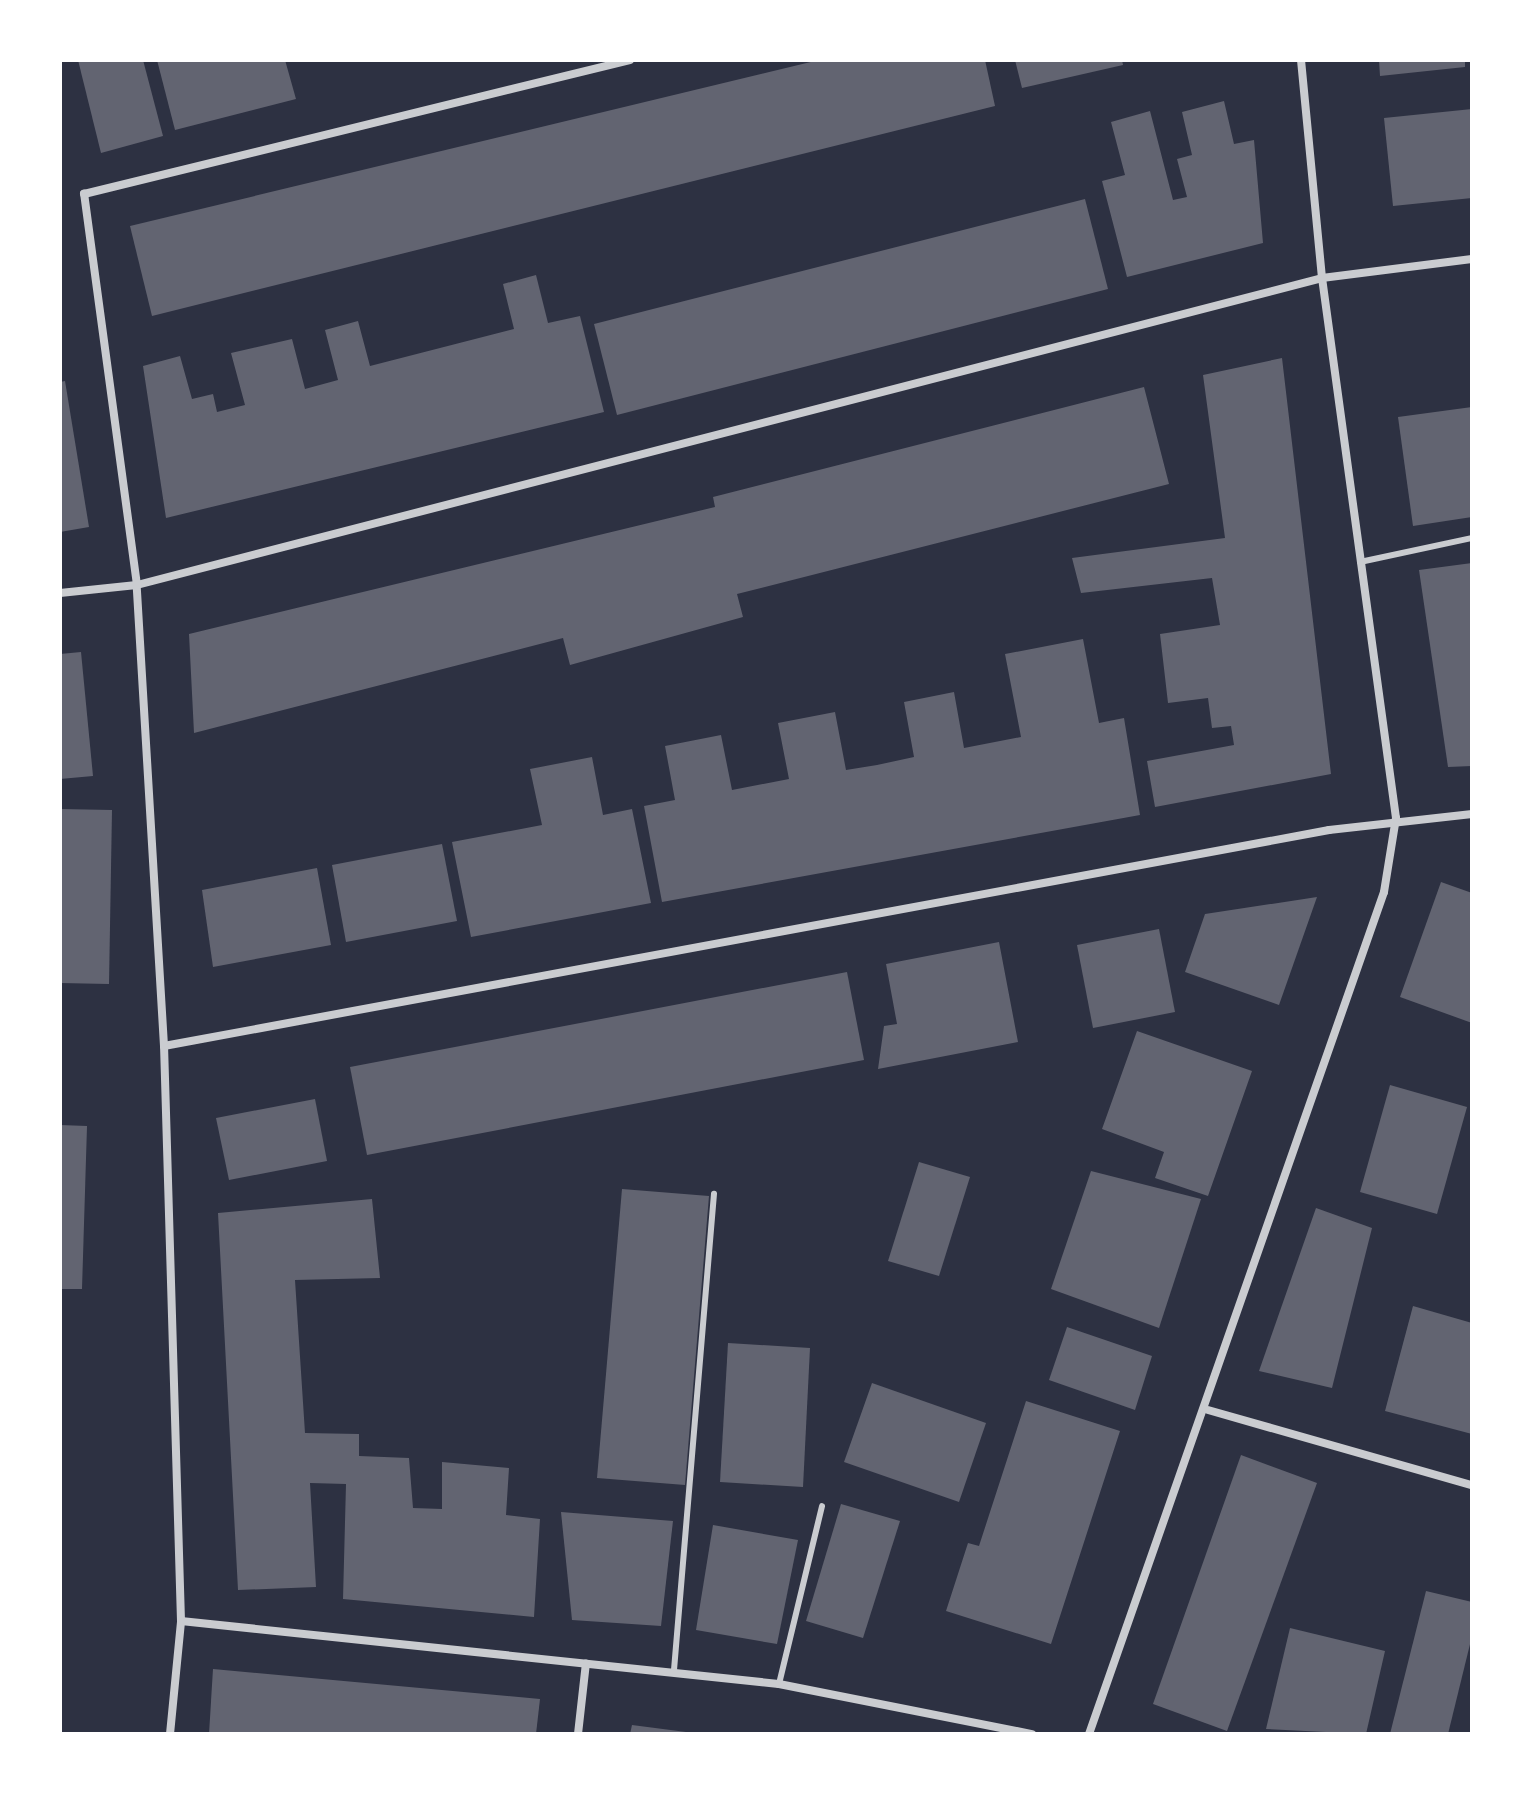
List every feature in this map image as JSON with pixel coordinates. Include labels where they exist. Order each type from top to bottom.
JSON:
[{"type":"street","points":[[170,1734],[181,1621],[164,1046],[137,585],[84,194],[630,60]]},
{"type":"street","points":[[1089,1734],[1208,1410],[1384,892],[1396,818],[1322,278],[1301,60]]},
{"type":"street","points":[[60,593],[137,585],[1322,278],[1472,259]]},
{"type":"street","points":[[164,1046],[1396,818],[1472,814]]},
{"type":"street","points":[[1208,1410],[1472,1485]]},
{"type":"street","points":[[181,1621],[674,1670],[779,1684],[1032,1734]]},
{"type":"street","points":[[578,1734],[586,1663]]},
{"type":"lane","points":[[1360,562],[1472,538]]},
{"type":"lane","points":[[674,1670],[714,1194]]},
{"type":"lane","points":[[779,1684],[822,1506]]},
{"type":"building","points":[[78,60],[143,60],[163,136],[101,153]]},
{"type":"building","points":[[157,60],[285,60],[296,99],[175,130]]},
{"type":"building","points":[[819,60],[985,60],[995,106],[152,316],[130,226]]},
{"type":"building","points":[[1015,60],[1122,60],[1123,65],[1022,88]]},
{"type":"building","points":[[1379,60],[1465,60],[1465,67],[1380,76]]},
{"type":"building","points":[[1224,101],[1234,144],[1254,140],[1263,243],[1127,277],[1102,181],[1125,175],[1111,122],[1150,111],[1173,200],[1187,197],[1177,159],[1192,155],[1182,112]]},
{"type":"building","points":[[1472,109],[1472,198],[1393,206],[1384,118]]},
{"type":"building","points":[[1085,199],[1108,289],[617,415],[594,324]]},
{"type":"building","points":[[536,275],[548,323],[580,316],[604,412],[166,518],[143,366],[180,356],[192,399],[213,394],[217,412],[245,405],[231,353],[292,339],[305,389],[338,380],[325,330],[358,321],[370,366],[514,329],[503,284]]},
{"type":"building","points":[[1282,358],[1331,774],[1155,807],[1147,761],[1234,745],[1231,726],[1212,728],[1208,698],[1168,703],[1160,634],[1220,625],[1212,578],[1081,593],[1072,558],[1225,538],[1203,375]]},
{"type":"building","points":[[65,381],[89,527],[60,532],[60,382]]},
{"type":"building","points":[[1144,387],[1169,484],[737,594],[743,617],[570,665],[563,638],[194,733],[189,634],[715,507],[713,497]]},
{"type":"building","points":[[1472,407],[1472,517],[1413,526],[1398,417]]},
{"type":"building","points":[[1472,563],[1472,766],[1448,767],[1419,570]]},
{"type":"building","points":[[1083,639],[1099,723],[1124,718],[1140,815],[662,902],[644,806],[675,800],[665,746],[721,735],[732,790],[789,779],[778,723],[835,712],[846,770],[877,765],[914,757],[904,702],[954,692],[964,748],[1021,737],[1005,654]]},
{"type":"building","points":[[81,652],[93,776],[60,779],[60,654]]},
{"type":"building","points":[[592,757],[603,815],[632,809],[651,903],[471,937],[452,842],[542,825],[530,769]]},
{"type":"building","points":[[60,809],[112,810],[109,984],[60,983]]},
{"type":"building","points":[[442,844],[457,921],[346,942],[332,865]]},
{"type":"building","points":[[317,868],[331,945],[213,967],[202,890]]},
{"type":"building","points":[[1441,882],[1472,893],[1472,1023],[1400,997]]},
{"type":"building","points":[[1317,897],[1279,1005],[1185,972],[1205,914]]},
{"type":"building","points":[[1159,929],[1175,1012],[1093,1028],[1077,945]]},
{"type":"building","points":[[999,942],[1018,1042],[878,1069],[884,1026],[897,1024],[886,964]]},
{"type":"building","points":[[847,972],[864,1060],[367,1155],[350,1067]]},
{"type":"building","points":[[1137,1031],[1252,1071],[1208,1196],[1155,1178],[1164,1152],[1102,1129]]},
{"type":"building","points":[[1390,1085],[1467,1107],[1437,1214],[1360,1192]]},
{"type":"building","points":[[315,1099],[327,1161],[229,1180],[216,1118]]},
{"type":"building","points":[[60,1125],[87,1126],[82,1289],[60,1289]]},
{"type":"building","points":[[919,1162],[970,1177],[939,1276],[888,1261]]},
{"type":"building","points":[[1091,1171],[1201,1199],[1159,1328],[1051,1289]]},
{"type":"building","points":[[622,1189],[709,1196],[685,1485],[597,1478]]},
{"type":"building","points":[[372,1199],[380,1278],[295,1280],[305,1433],[359,1434],[359,1456],[409,1458],[413,1508],[442,1509],[442,1462],[509,1468],[506,1515],[540,1519],[534,1617],[343,1599],[346,1484],[310,1483],[316,1587],[238,1590],[218,1213]]},
{"type":"building","points":[[1316,1208],[1372,1228],[1332,1388],[1259,1371]]},
{"type":"building","points":[[1413,1306],[1472,1323],[1472,1434],[1385,1411]]},
{"type":"building","points":[[1067,1327],[1152,1356],[1135,1410],[1049,1380]]},
{"type":"building","points":[[728,1343],[810,1348],[803,1487],[720,1482]]},
{"type":"building","points":[[872,1383],[986,1423],[959,1502],[844,1462]]},
{"type":"building","points":[[1026,1401],[1120,1431],[1051,1644],[946,1611],[968,1543],[979,1546]]},
{"type":"building","points":[[1241,1455],[1317,1483],[1227,1731],[1153,1704]]},
{"type":"building","points":[[841,1504],[900,1521],[863,1638],[806,1621]]},
{"type":"building","points":[[561,1512],[673,1521],[661,1626],[572,1620]]},
{"type":"building","points":[[713,1525],[798,1540],[777,1644],[696,1630]]},
{"type":"building","points":[[1426,1591],[1472,1602],[1472,1636],[1448,1734],[1390,1734]]},
{"type":"building","points":[[1290,1628],[1385,1651],[1366,1734],[1266,1729]]},
{"type":"building","points":[[213,1669],[540,1699],[536,1734],[209,1734]]},
{"type":"building","points":[[632,1725],[686,1732],[686,1734],[630,1734]]}]
